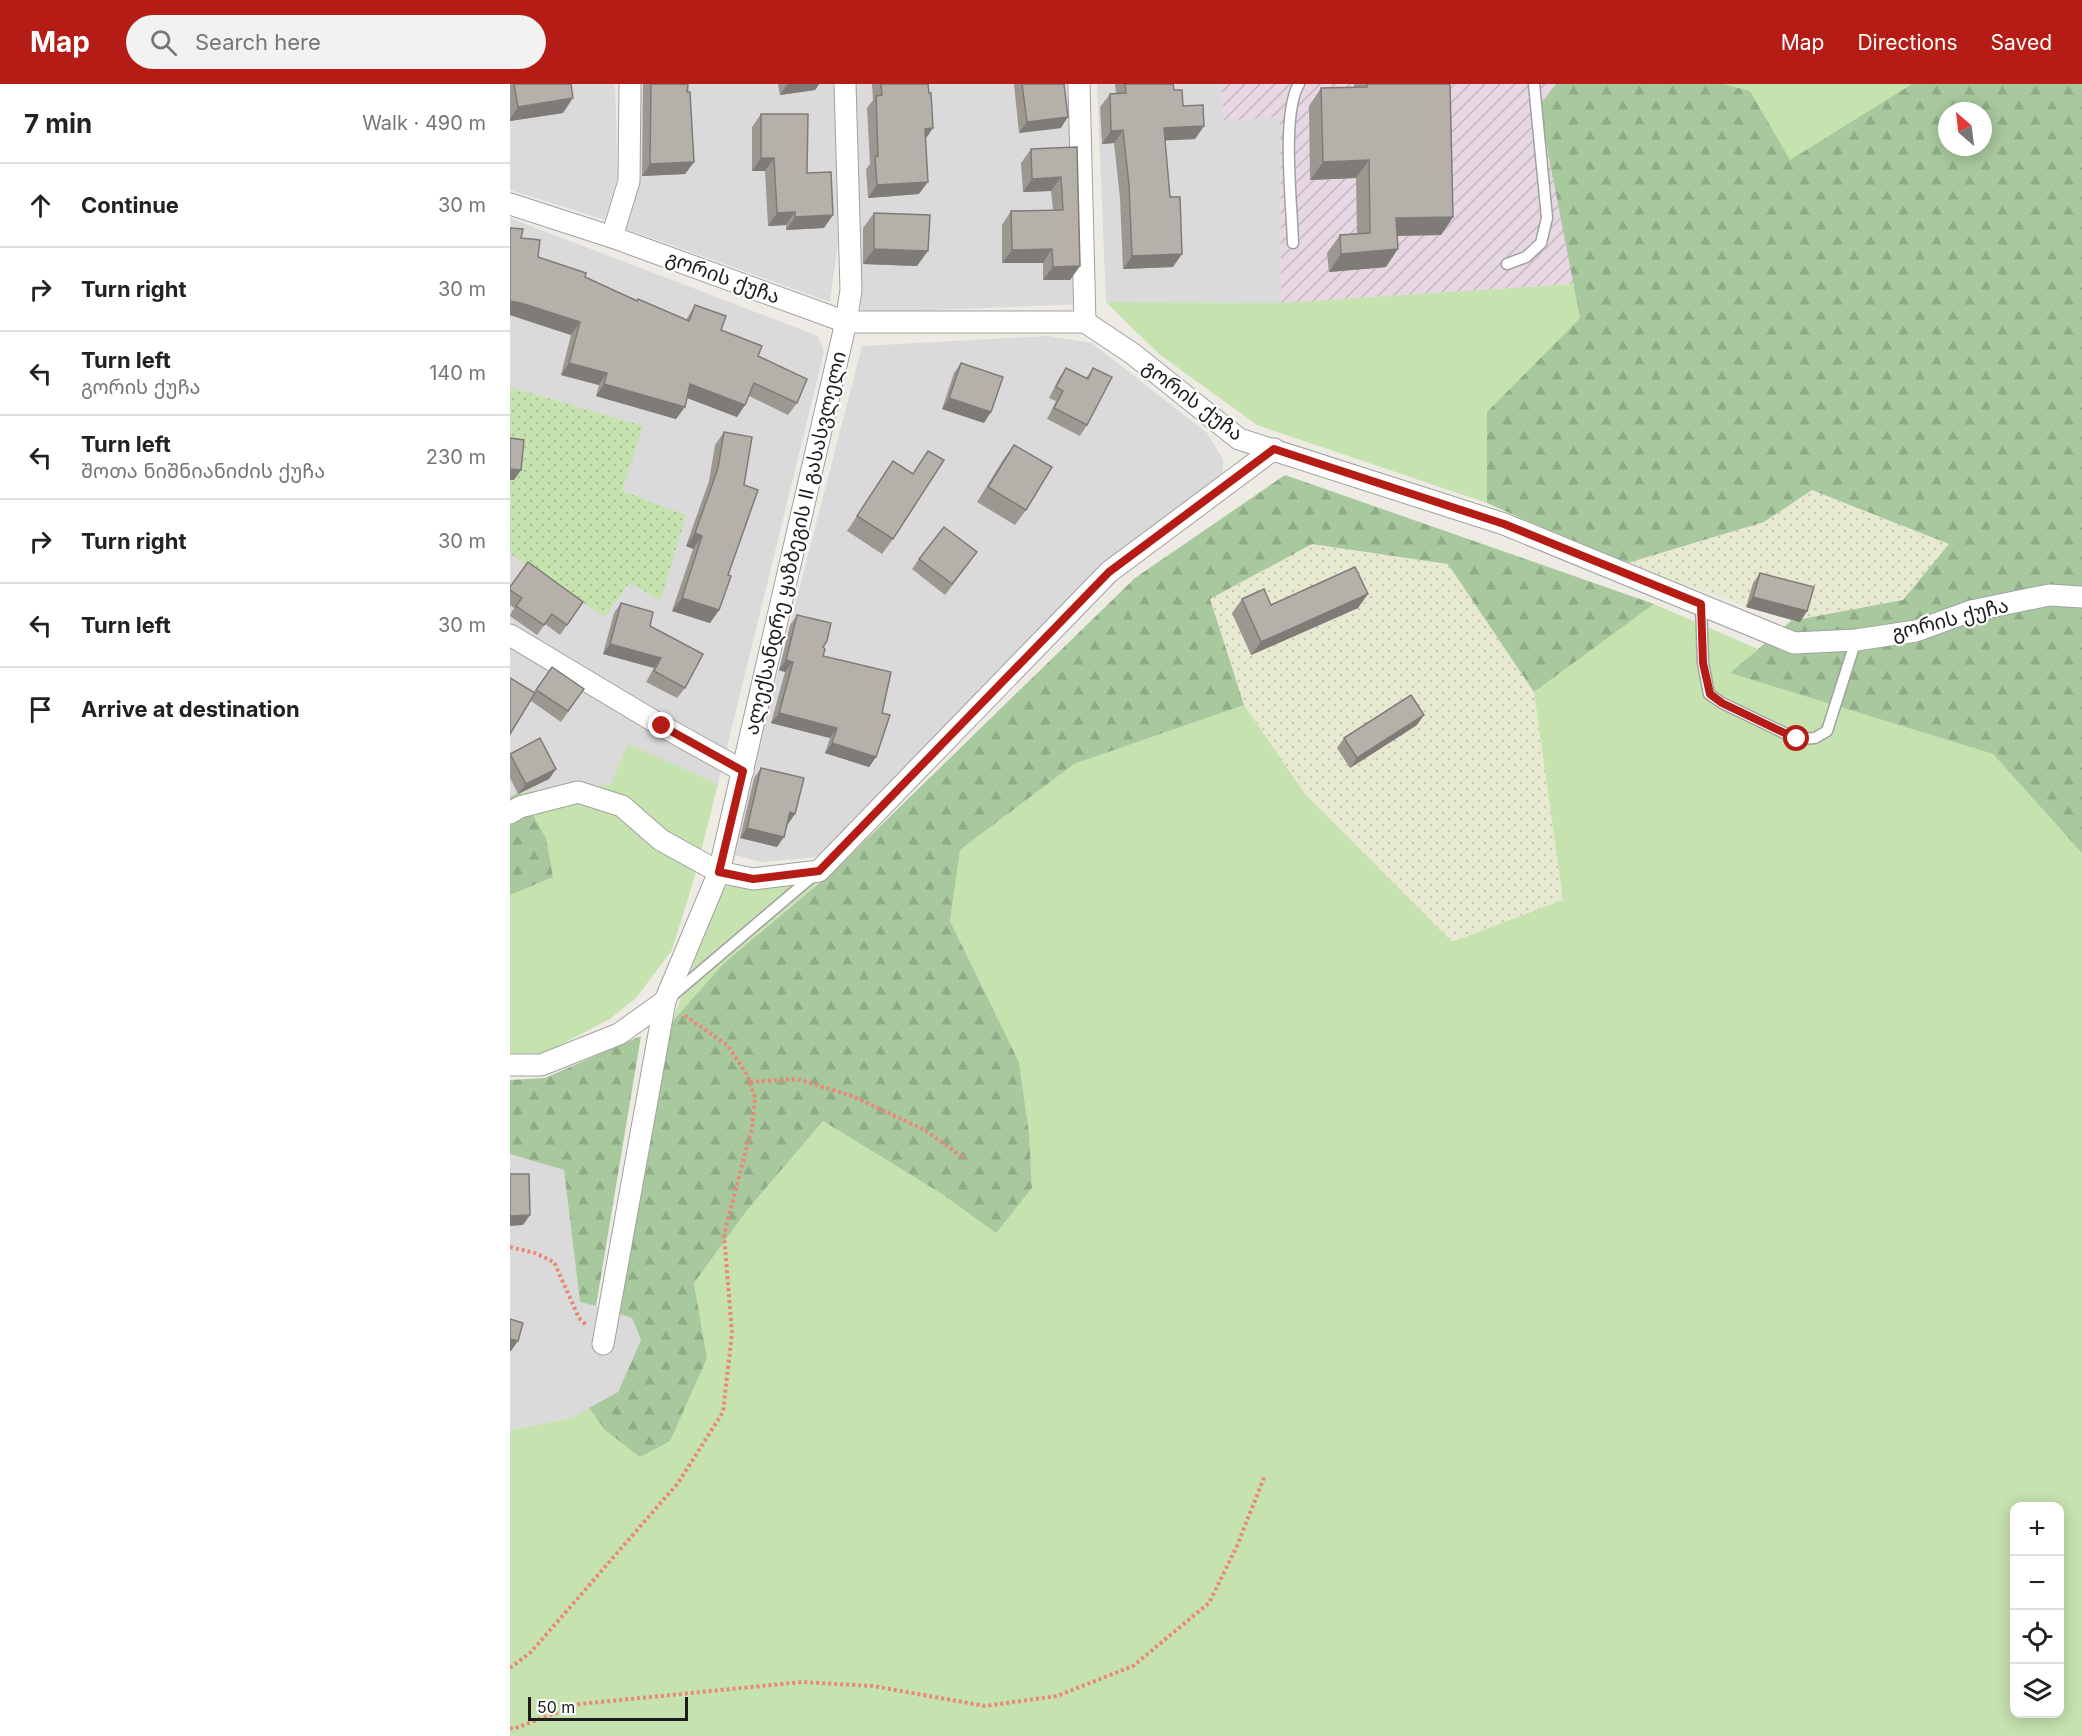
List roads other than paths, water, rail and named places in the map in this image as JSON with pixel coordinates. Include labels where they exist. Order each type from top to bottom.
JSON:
[{"type":"street","points":[[612,237],[629,181],[630,84]]},
{"type":"street","name":"ალექსანდრე ყაზბეგის II გასასვლელი","points":[[603,1344],[665,1001],[719,872],[846,322],[851,290],[845,84]]},
{"type":"street","points":[[1079,84],[1085,322]]},
{"type":"street","name":"გორის ქუჩა","points":[[510,204],[612,237],[846,322],[1085,322],[1133,354],[1239,439],[1504,524],[1794,643],[1856,640],[1916,631],[1971,611],[2049,595],[2082,597]]},
{"type":"street","points":[[510,813],[520,807],[578,792],[622,806],[661,840],[719,872],[753,879],[819,871],[1109,572],[1274,449]]},
{"type":"street","points":[[510,635],[662,726],[743,771]]},
{"type":"street","points":[[510,1065],[541,1065],[619,1034],[665,1001]]},
{"type":"lane","points":[[1293,243],[1289,121],[1295,90],[1299,84]]},
{"type":"lane","points":[[1507,264],[1526,257],[1540,243],[1547,218],[1534,84]]},
{"type":"lane","points":[[1701,604],[1703,663],[1710,694],[1722,703],[1797,739],[1815,738],[1827,731],[1856,640]]},
{"type":"lane","points":[[665,1001],[819,871]]}]
